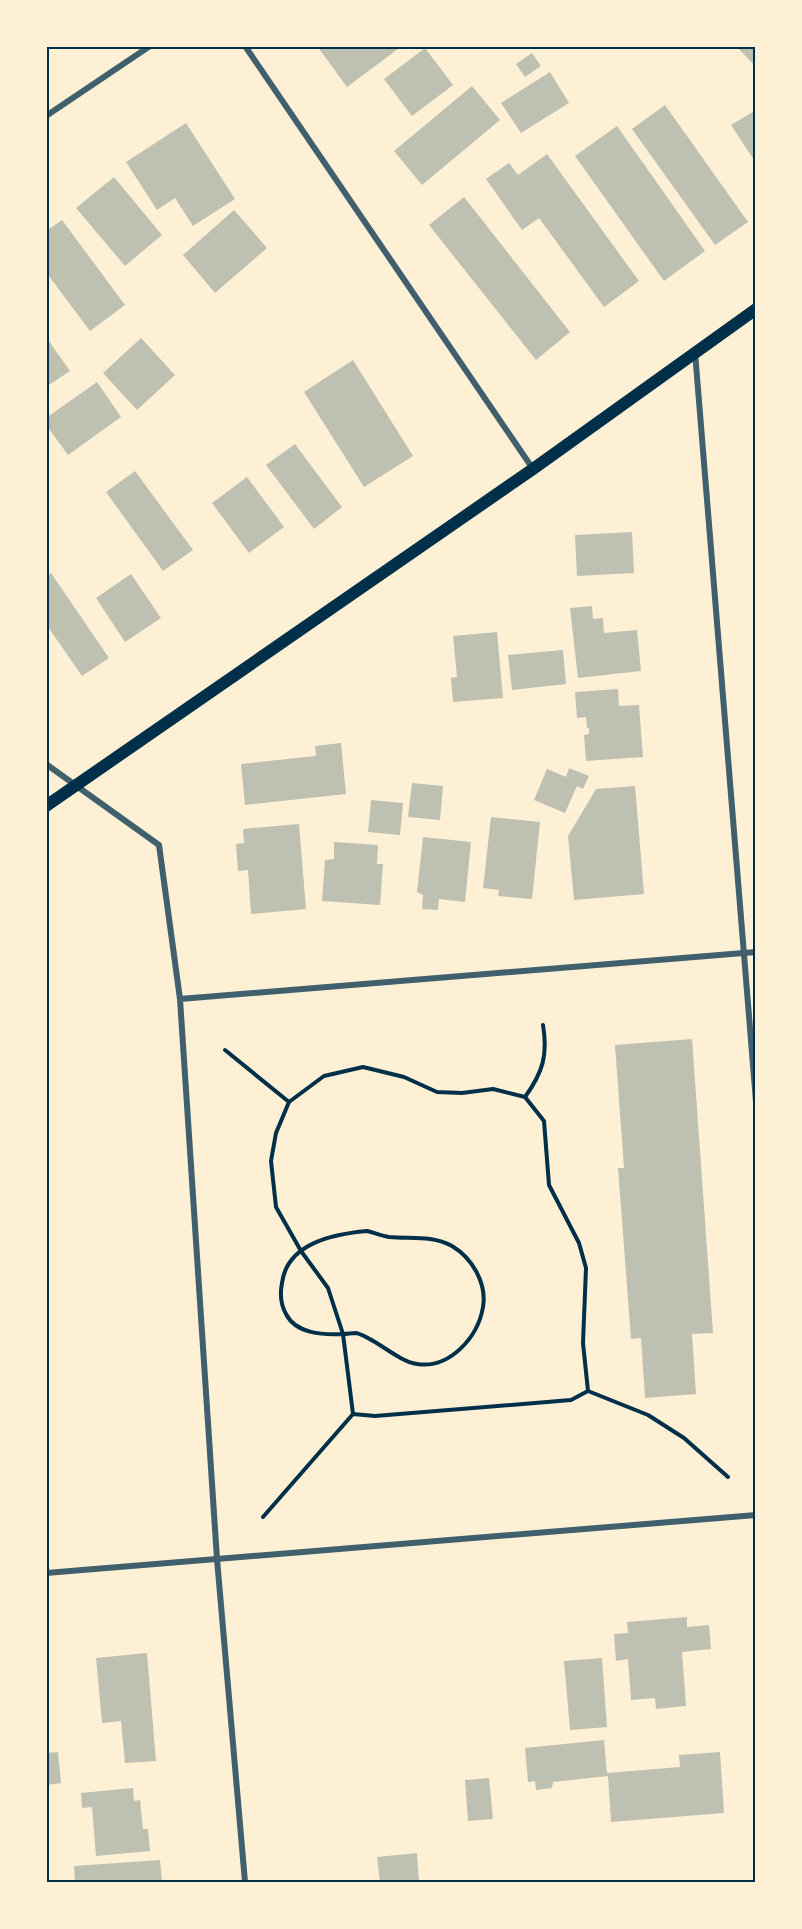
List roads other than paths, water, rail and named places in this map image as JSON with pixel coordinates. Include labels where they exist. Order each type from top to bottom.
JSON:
[{"type":"main road","points":[[46,806],[533,469],[756,309]]},
{"type":"street","points":[[46,116],[150,46]]},
{"type":"street","points":[[245,46],[533,469]]},
{"type":"street","points":[[695,352],[756,1102]]},
{"type":"street","points":[[46,764],[159,845],[180,999],[217,1559],[244,1882]]},
{"type":"street","points":[[180,999],[756,951]]},
{"type":"street","points":[[46,1574],[756,1515]]}]
